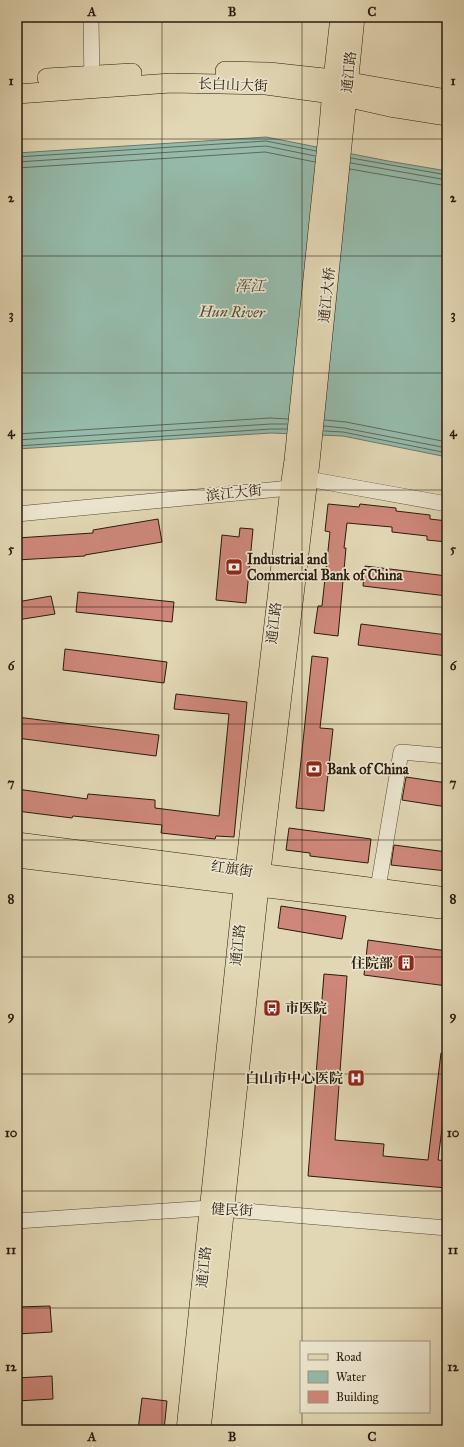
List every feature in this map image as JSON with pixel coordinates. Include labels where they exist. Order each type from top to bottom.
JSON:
[{"type":"main road","name":"通江路","points":[[340,17],[340,88]]},
{"type":"main road","name":"通江路","points":[[336,126],[340,88],[355,17]]},
{"type":"main road","name":"长白山大街","points":[[17,94],[173,70],[269,72],[340,88],[447,99]]},
{"type":"main road","name":"长白山大街","points":[[17,81],[92,82]]},
{"type":"main road","name":"长白山大街","points":[[340,88],[390,107],[447,116]]},
{"type":"main road","name":"通江大桥","points":[[304,467],[336,126]]},
{"type":"main road","name":"通江路","points":[[201,1430],[218,1209],[290,488],[304,467]]},
{"type":"main road","name":"通江路","points":[[252,879],[304,467]]},
{"type":"main road","name":"红旗街","points":[[17,842],[252,879],[378,888],[447,896]]},
{"type":"main road","points":[[17,858],[252,879],[447,910]]},
{"type":"main road","name":"通江路","points":[[186,1430],[218,1209]]},
{"type":"street","points":[[91,17],[92,82]]},
{"type":"street","points":[[304,467],[447,504]]},
{"type":"street","name":"滨江大街","points":[[17,514],[290,488]]},
{"type":"street","points":[[378,888],[401,752],[447,756]]},
{"type":"street","name":"健民街","points":[[17,1220],[218,1209],[447,1228]]},
{"type":"water","name":"浑江","points":[[266,137],[447,171],[447,457],[343,436],[271,433],[17,449],[17,153]]},
{"type":"building","points":[[328,504],[359,507],[360,504],[396,508],[396,511],[430,515],[430,519],[447,521],[447,542],[427,540],[427,536],[392,532],[392,527],[347,523],[338,636],[314,633],[318,606],[322,606],[330,532],[325,531]]},
{"type":"building","points":[[158,519],[162,542],[85,556],[17,560],[17,538],[93,533],[93,530]]},
{"type":"building","name":"Industrial and Commercial Bank of China","points":[[240,528],[253,529],[246,603],[216,600],[222,535],[239,537]]},
{"type":"building","points":[[365,566],[447,576],[447,596],[363,586]]},
{"type":"building","points":[[78,592],[174,602],[172,622],[76,612]]},
{"type":"building","points":[[51,596],[55,614],[17,620],[17,602]]},
{"type":"building","points":[[361,624],[447,635],[447,656],[358,645]]},
{"type":"building","points":[[65,649],[167,662],[164,683],[63,670]]},
{"type":"building","name":"Bank of China","points":[[312,656],[328,658],[320,728],[333,729],[324,811],[296,808]]},
{"type":"building","points":[[176,694],[247,702],[234,837],[216,836],[215,839],[161,833],[162,825],[73,816],[72,818],[17,811],[17,789],[87,799],[88,794],[155,800],[155,808],[219,816],[229,714],[174,709]]},
{"type":"building","points":[[17,717],[159,735],[156,756],[17,738]]},
{"type":"building","points":[[406,777],[447,783],[447,807],[402,800]]},
{"type":"building","points":[[289,828],[371,839],[368,863],[310,856],[310,853],[286,850]]},
{"type":"building","points":[[394,845],[447,852],[447,871],[391,865]]},
{"type":"building","points":[[281,906],[346,916],[342,939],[278,928]]},
{"type":"building","name":"住院部","points":[[368,940],[447,951],[447,986],[364,975]]},
{"type":"building","points":[[324,974],[347,976],[335,1140],[384,1144],[383,1156],[428,1160],[441,1053],[447,1054],[447,1089],[438,1160],[447,1161],[447,1188],[308,1176]]},
{"type":"building","points":[[50,1306],[52,1332],[17,1334],[17,1307]]},
{"type":"building","points":[[52,1376],[53,1399],[17,1401],[17,1378]]},
{"type":"building","points":[[142,1398],[167,1401],[164,1430],[138,1430]]},
{"type":"place","name":"Industrial and Commercial Bank of China","points":[[234,567]]},
{"type":"place","name":"Bank of China","points":[[314,769]]},
{"type":"place","name":"住院部","points":[[406,963]]},
{"type":"place","name":"市医院","points":[[272,1008]]},
{"type":"place","name":"白山市中心医院","points":[[356,1078]]},
{"type":"water label","name":"Hun River","points":[[232,312]]}]
